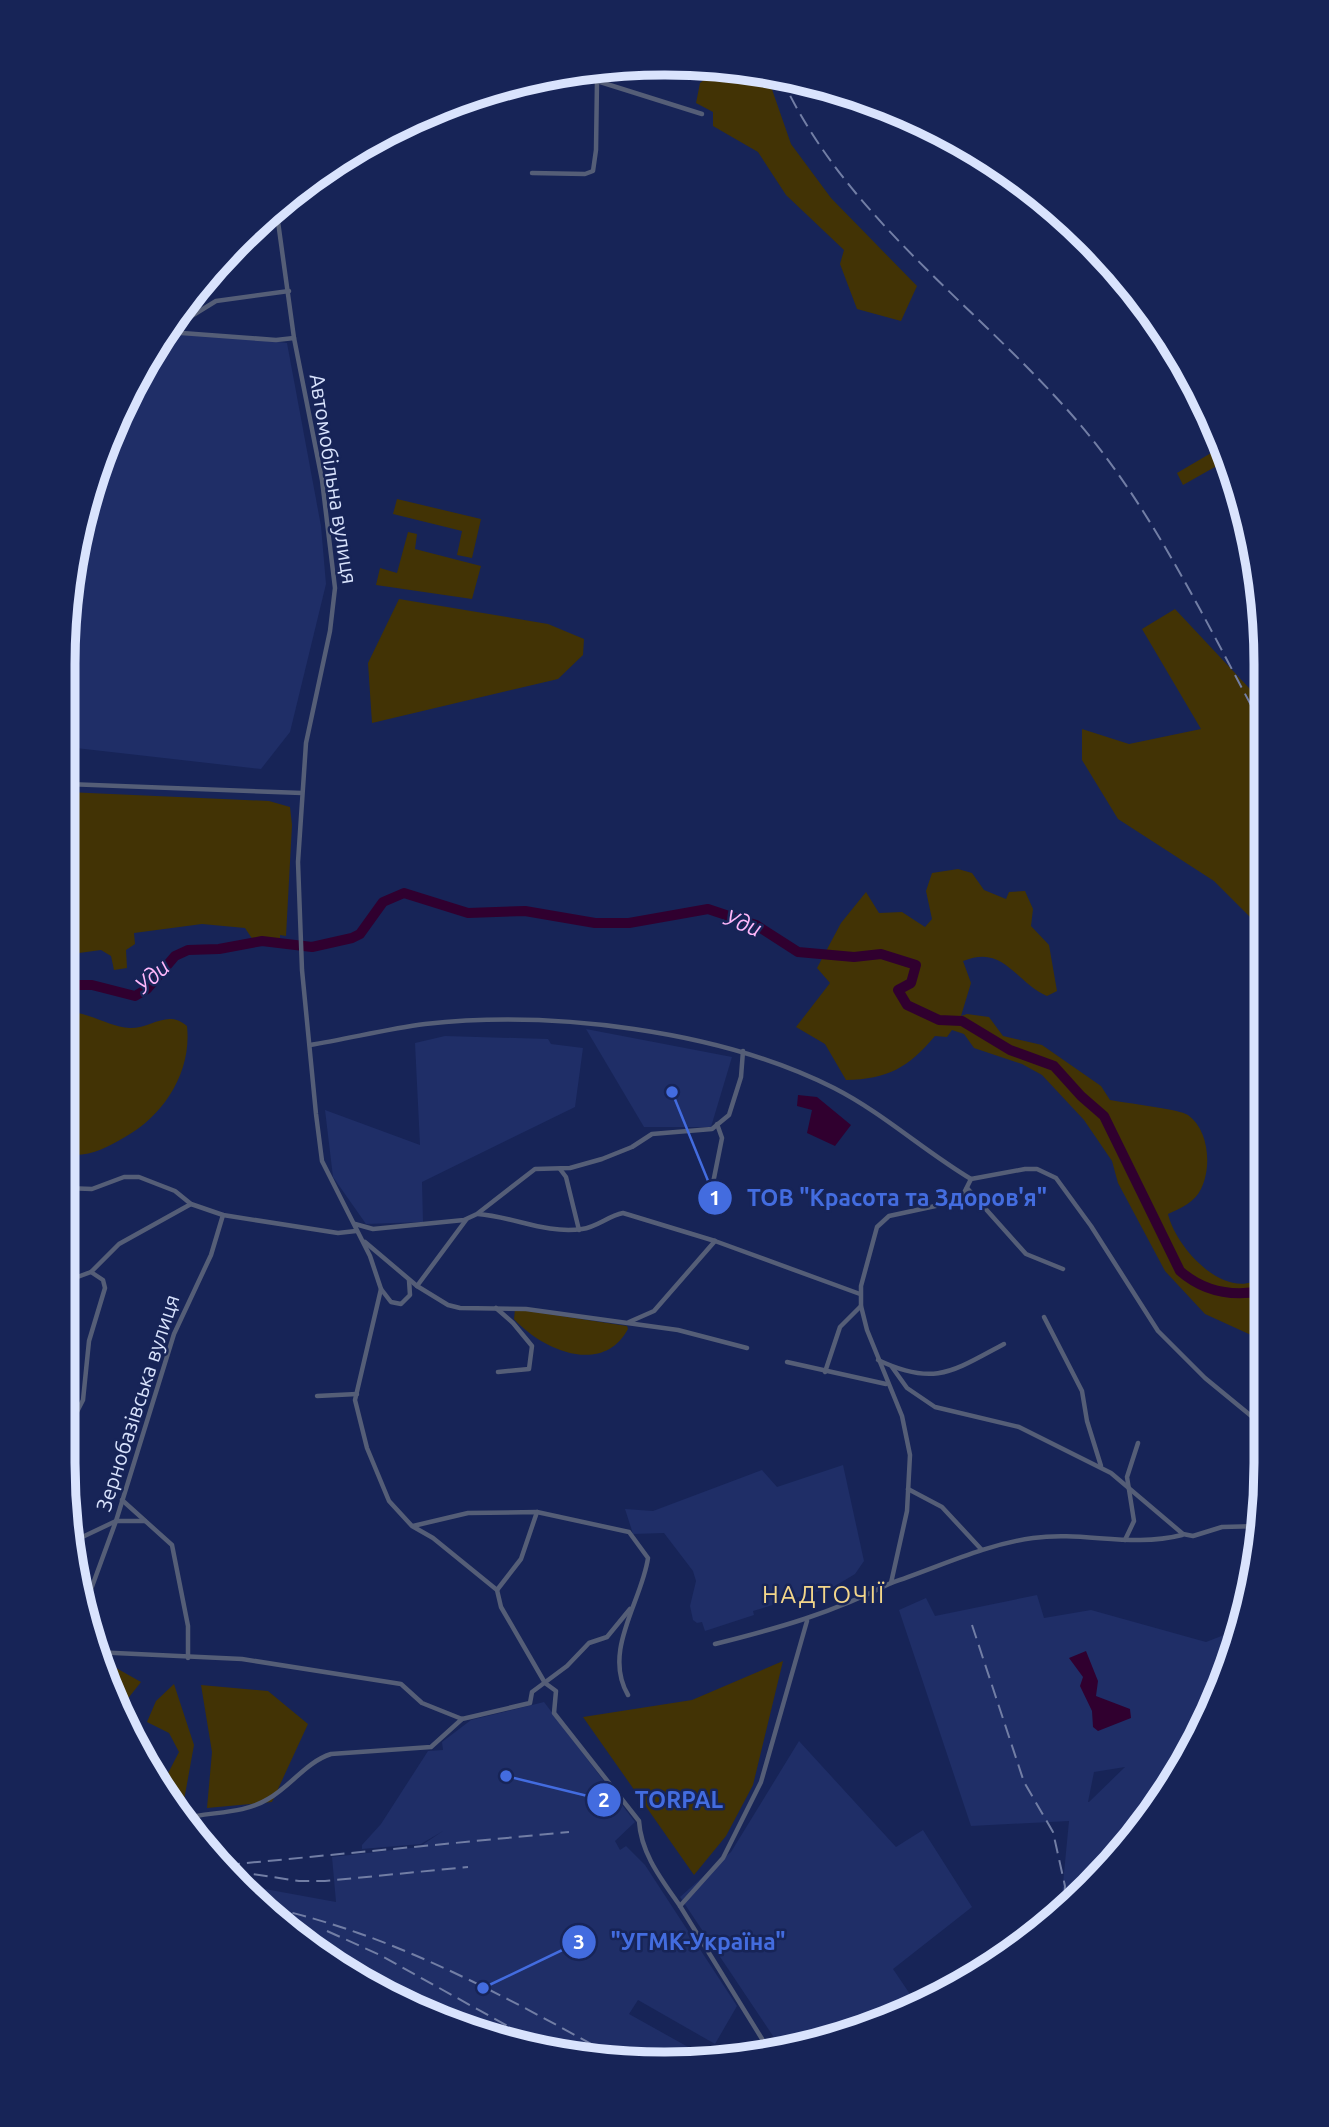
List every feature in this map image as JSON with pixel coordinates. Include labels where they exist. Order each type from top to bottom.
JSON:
[{"type":"street","points":[[594,80],[702,114]]},
{"type":"street","points":[[532,173],[585,174],[593,171],[597,81]]},
{"type":"street","name":"Автомобільна вулиця","points":[[277,220],[294,338],[322,480],[335,589],[330,631],[306,743],[298,917],[302,970],[322,1161],[356,1231]]},
{"type":"street","points":[[190,317],[216,301],[289,291]]},
{"type":"street","points":[[178,333],[276,340],[294,338]]},
{"type":"street","points":[[75,784],[302,793]]},
{"type":"street","points":[[310,1045],[423,1024],[561,1022],[685,1039],[743,1051],[834,1088],[870,1109],[971,1179],[1025,1169],[1037,1169],[1056,1178],[1078,1206],[1158,1331],[1205,1378],[1254,1418]]},
{"type":"street","points":[[354,1224],[373,1229],[466,1220],[535,1169],[559,1169],[615,1154],[652,1133],[712,1129],[729,1115],[741,1077],[743,1051]]},
{"type":"street","points":[[710,1198],[722,1138],[717,1124]]},
{"type":"street","points":[[559,1169],[566,1177],[579,1230]]},
{"type":"street","points":[[75,1188],[92,1189],[131,1176],[175,1191],[191,1204],[223,1215],[338,1233],[356,1231],[417,1286],[448,1305],[460,1308],[526,1309],[678,1329],[747,1348]]},
{"type":"street","points":[[891,1583],[908,1489],[910,1455],[902,1416],[877,1360],[860,1294],[877,1227],[890,1216],[954,1202],[962,1197],[971,1179]]},
{"type":"street","points":[[967,1188],[1026,1254],[1063,1269]]},
{"type":"street","points":[[75,1278],[91,1272],[119,1244],[191,1204]]},
{"type":"street","points":[[477,1214],[499,1216],[546,1231],[594,1227],[623,1213],[715,1241],[860,1294]]},
{"type":"street","name":"Зернобазівська вулиця","points":[[90,1592],[116,1521],[174,1334],[211,1255],[223,1215]]},
{"type":"street","points":[[417,1286],[466,1220]]},
{"type":"street","points":[[363,1240],[381,1289],[391,1302],[401,1304],[410,1295],[409,1280]]},
{"type":"street","points":[[625,1324],[654,1311],[715,1241]]},
{"type":"street","points":[[75,1415],[83,1399],[89,1341],[105,1288],[103,1280],[91,1272]]},
{"type":"street","points":[[381,1289],[356,1394],[367,1448],[389,1500],[412,1526],[433,1538],[497,1590],[501,1607],[545,1683],[556,1691],[554,1713],[639,1821],[640,1835],[654,1869],[680,1906],[764,2043]]},
{"type":"street","points":[[825,1372],[840,1327],[861,1306]]},
{"type":"street","points":[[496,1308],[532,1346],[528,1369],[498,1372]]},
{"type":"street","points":[[1044,1317],[1082,1391],[1087,1421],[1101,1467]]},
{"type":"street","points":[[877,1360],[926,1376],[940,1375],[1004,1344]]},
{"type":"street","points":[[787,1362],[887,1384]]},
{"type":"street","points":[[892,1367],[907,1388],[934,1407],[1019,1427],[1101,1467],[1183,1534]]},
{"type":"street","points":[[317,1396],[356,1394]]},
{"type":"street","points":[[1125,1540],[1134,1521],[1127,1477],[1138,1443]]},
{"type":"street","points":[[908,1489],[942,1507],[981,1549]]},
{"type":"street","points":[[122,1500],[172,1545],[188,1626],[188,1658]]},
{"type":"street","points":[[195,1818],[221,1815],[268,1800],[320,1758],[331,1754],[430,1747],[462,1719],[530,1703],[532,1692],[567,1666],[589,1643],[607,1637],[630,1609],[643,1584],[648,1558],[629,1532],[537,1511],[468,1513],[412,1526]]},
{"type":"street","points":[[497,1590],[521,1559],[537,1511]]},
{"type":"street","points":[[80,1538],[116,1521],[146,1521]]},
{"type":"street","points":[[715,1644],[807,1621],[852,1603],[891,1583],[981,1549],[1034,1538],[1069,1536],[1156,1542],[1183,1534],[1193,1536],[1222,1527],[1250,1526]]},
{"type":"street","points":[[628,1695],[621,1682],[620,1672],[630,1609]]},
{"type":"street","points":[[680,1906],[723,1858],[761,1782],[807,1621]]},
{"type":"street","points":[[107,1653],[242,1659],[401,1684],[422,1703],[462,1719]]},
{"type":"shaded area","points":[[707,77],[771,85],[791,144],[831,198],[917,286],[901,321],[857,309],[840,264],[844,250],[786,195],[758,152],[713,126],[713,112],[696,103],[700,83]]},
{"type":"shaded area","points":[[180,330],[287,343],[321,526],[326,584],[290,732],[261,769],[75,748],[75,664],[80,588],[95,512],[120,439],[136,404]]},
{"type":"shaded area","points":[[1214,452],[1218,465],[1183,485],[1177,473]]},
{"type":"shaded area","points":[[397,499],[481,519],[472,558],[457,555],[462,531],[393,514]]},
{"type":"shaded area","points":[[408,532],[417,534],[415,549],[481,566],[472,599],[376,585],[380,568],[397,573]]},
{"type":"shaded area","points":[[399,599],[548,624],[584,639],[583,655],[558,679],[372,723],[368,663]]},
{"type":"shaded area","points":[[1175,609],[1254,693],[1254,921],[1214,881],[1118,819],[1082,760],[1082,729],[1129,744],[1201,729],[1142,629]]},
{"type":"shaded area","points":[[75,792],[269,801],[290,807],[292,825],[286,936],[280,935],[280,940],[253,940],[245,928],[202,924],[134,933],[135,944],[126,950],[127,968],[114,970],[111,956],[101,950],[79,953]]},
{"type":"shaded area","points":[[958,869],[972,873],[984,890],[1006,899],[1009,892],[1025,891],[1033,909],[1031,926],[1049,945],[1057,991],[1047,996],[999,961],[989,957],[977,957],[963,961],[971,983],[961,1016],[967,1014],[989,1017],[1003,1036],[1042,1045],[1101,1086],[1110,1100],[1183,1113],[1195,1122],[1204,1139],[1207,1170],[1195,1198],[1168,1214],[1181,1242],[1204,1268],[1233,1283],[1254,1280],[1254,1336],[1205,1314],[1165,1271],[1118,1183],[1112,1161],[1084,1120],[1042,1075],[1022,1064],[974,1048],[964,1034],[952,1030],[947,1037],[935,1036],[916,1056],[896,1070],[874,1077],[846,1080],[825,1044],[796,1027],[830,983],[817,968],[841,923],[866,892],[879,913],[902,912],[925,927],[932,919],[926,891],[932,873]]},
{"type":"shaded area","points":[[75,1012],[130,1028],[166,1019],[180,1021],[187,1026],[185,1060],[180,1076],[163,1104],[152,1117],[125,1137],[104,1148],[75,1155]]},
{"type":"shaded area","points":[[586,1029],[732,1057],[711,1127],[644,1127]]},
{"type":"shaded area","points":[[445,1036],[548,1039],[551,1044],[583,1048],[575,1107],[422,1182],[423,1222],[366,1224],[333,1177],[325,1110],[420,1145],[415,1043]]},
{"type":"shaded area","points":[[798,1095],[817,1097],[851,1125],[835,1146],[807,1133],[812,1110],[797,1106]]},
{"type":"shaded area","points":[[515,1309],[627,1326],[628,1329],[617,1344],[603,1352],[588,1355],[571,1353],[555,1348],[526,1330],[514,1319]]},
{"type":"shaded area","points":[[843,1465],[864,1561],[855,1574],[835,1586],[753,1611],[754,1615],[705,1631],[702,1622],[693,1620],[690,1606],[696,1581],[693,1571],[664,1533],[633,1534],[625,1509],[653,1511],[762,1470],[777,1487]]},
{"type":"shaded area","points":[[1037,1595],[1044,1618],[1091,1610],[1206,1642],[1228,1633],[1209,1688],[1175,1757],[1132,1821],[1108,1851],[1062,1898],[1069,1821],[971,1826],[899,1610],[926,1598],[935,1616]],"holes":[[[1125,1767],[1089,1802],[1094,1772]]]},
{"type":"shaded area","points":[[1086,1651],[1098,1681],[1096,1696],[1130,1709],[1131,1718],[1098,1731],[1093,1727],[1092,1711],[1080,1686],[1083,1677],[1069,1658]]},
{"type":"shaded area","points":[[783,1661],[753,1785],[726,1836],[694,1875],[583,1717],[692,1700]]},
{"type":"shaded area","points":[[112,1666],[141,1682],[126,1701]]},
{"type":"shaded area","points":[[174,1684],[194,1745],[184,1802],[166,1776],[179,1752],[169,1733],[147,1722],[156,1701]]},
{"type":"shaded area","points":[[201,1685],[268,1691],[308,1724],[272,1802],[207,1808],[212,1752]]},
{"type":"shaded area","points":[[544,1702],[635,1822],[615,1841],[620,1850],[626,1846],[645,1865],[737,2006],[715,2044],[638,2000],[629,2014],[694,2050],[664,2052],[588,2047],[512,2032],[475,2020],[439,2007],[370,1973],[306,1930],[257,1888],[336,1902],[332,1857],[419,1847],[443,1831],[421,1844],[362,1849],[362,1845],[381,1824],[428,1751],[443,1750],[442,1742],[471,1720]]},
{"type":"shaded area","points":[[799,1741],[896,1847],[923,1830],[972,1907],[893,1969],[912,1997],[817,2032],[776,2041],[680,1897],[731,1852]]},
{"type":"waterway","name":"Уди","points":[[75,985],[92,985],[135,996],[147,989],[175,956],[188,950],[219,949],[262,941],[312,947],[352,938],[360,934],[383,902],[404,893],[468,913],[525,911],[595,923],[629,923],[708,909],[756,925],[798,952],[854,957],[881,954],[916,965],[911,983],[898,990],[907,1005],[939,1020],[962,1021],[1010,1050],[1054,1066],[1081,1096],[1104,1116],[1180,1271],[1199,1284],[1218,1291],[1254,1292]]},
{"type":"railway","points":[[787,89],[807,125],[872,212],[1026,366],[1094,441],[1173,561],[1254,710]]},
{"type":"railway","points":[[972,1625],[1024,1782],[1053,1832],[1065,1886],[1064,1895]]},
{"type":"railway","points":[[234,1864],[569,1832]]},
{"type":"railway","points":[[242,1872],[299,1881],[325,1881],[468,1867]]},
{"type":"railway","points":[[282,1911],[361,1934],[446,1969],[597,2048]]},
{"type":"railway","points":[[327,1931],[380,1955],[522,2034]]},
{"type":"place","name":"ТОВ \"Красота та Здоров'я\"","points":[[672,1092]]},
{"type":"place","name":"TORPAL","points":[[506,1776]]},
{"type":"place","name":"\"УГМК-Україна\"","points":[[483,1988]]},
{"type":"district","name":"НАДТОЧІЇ","points":[[824,1595]]}]
